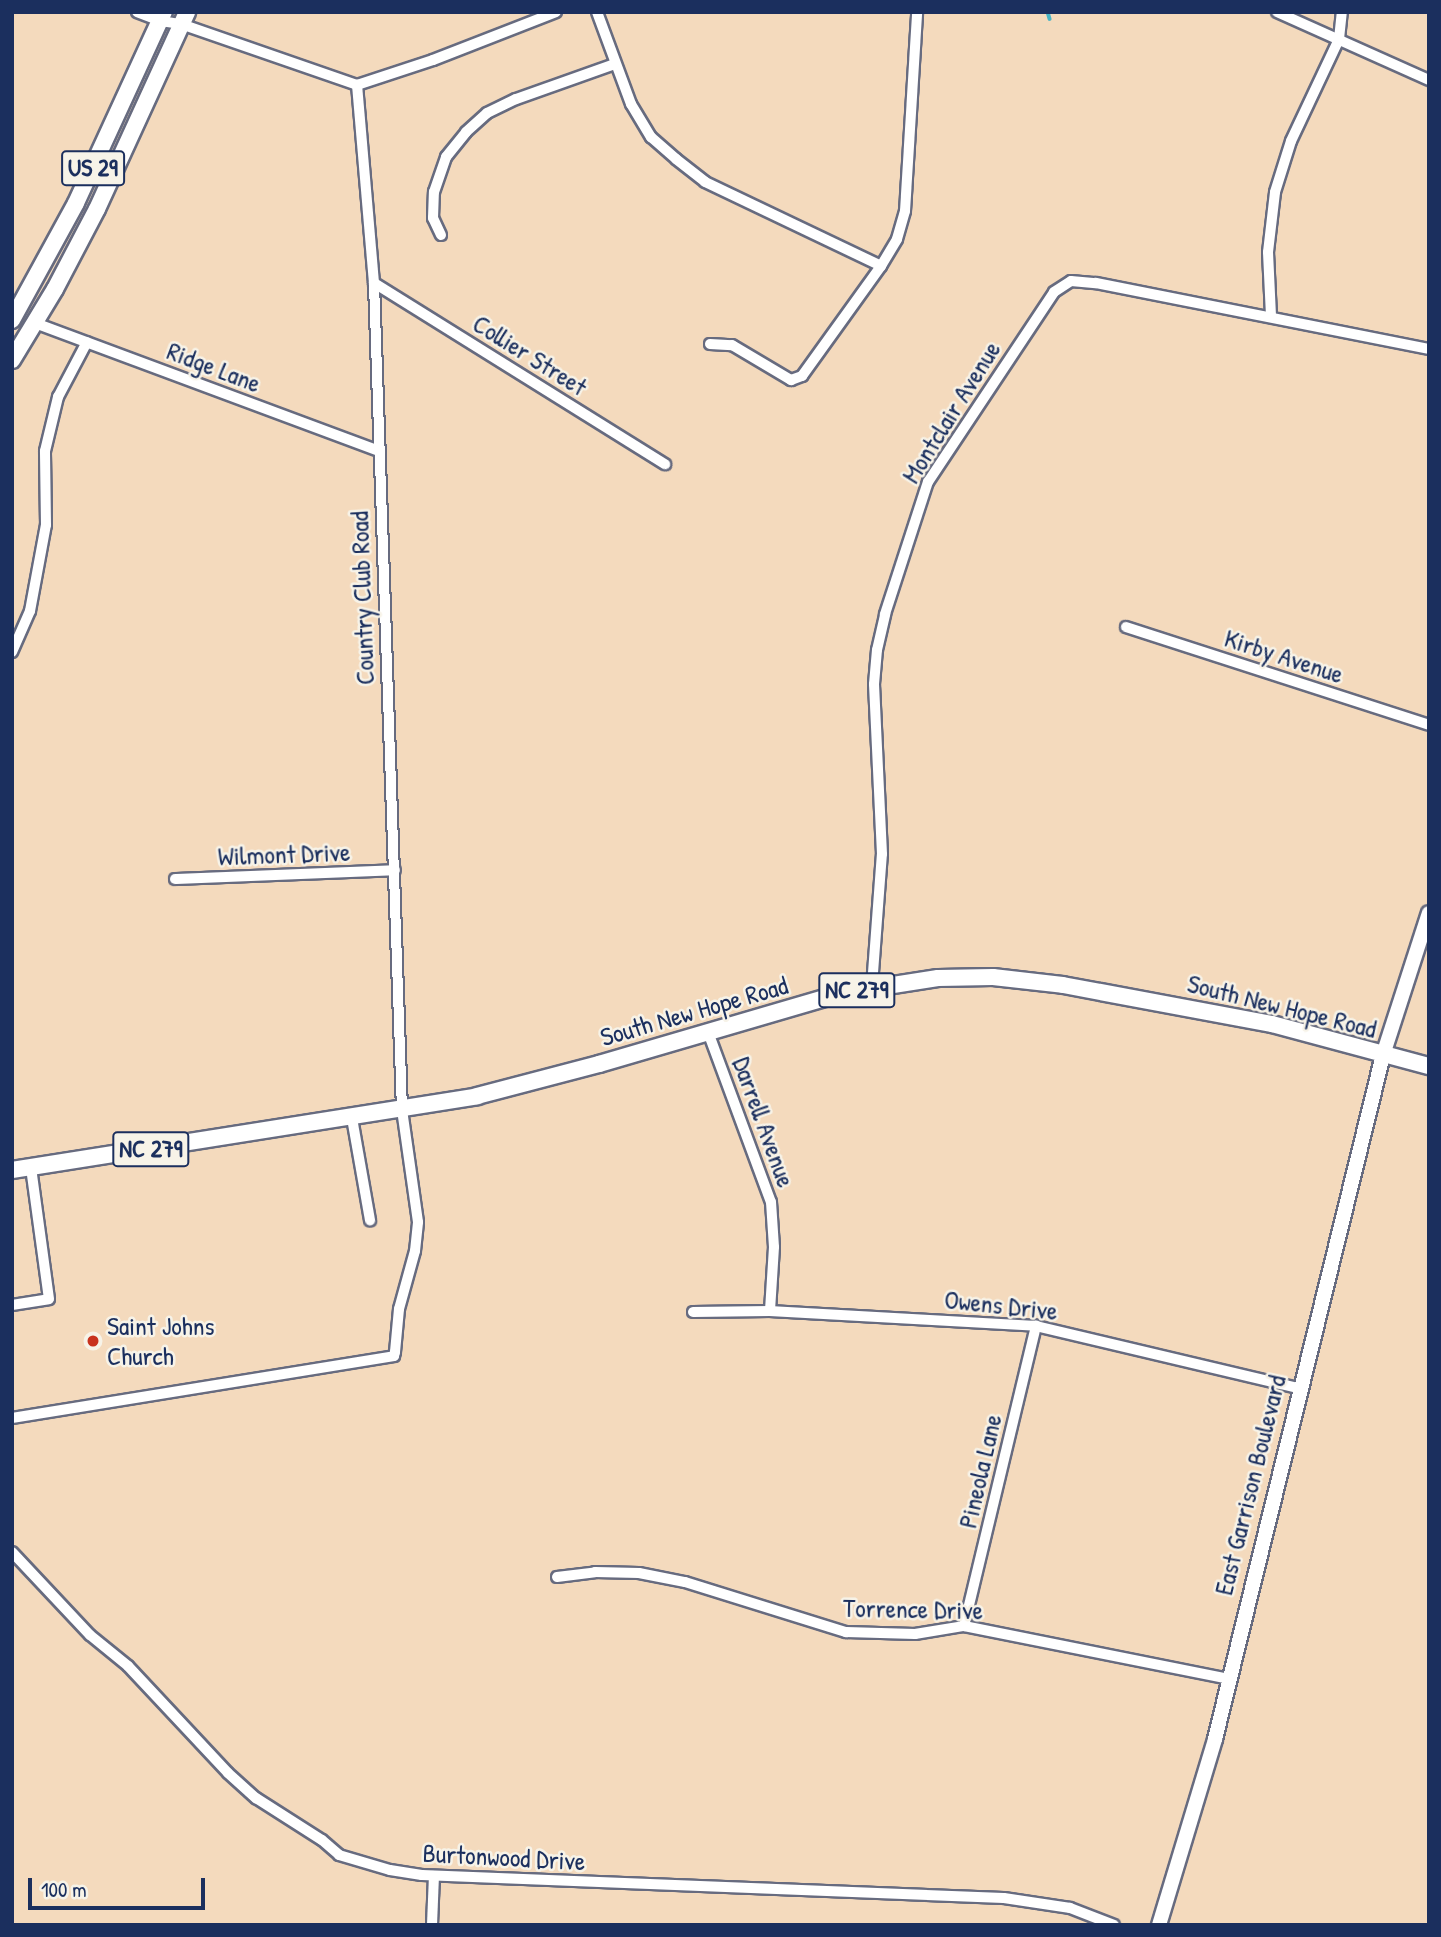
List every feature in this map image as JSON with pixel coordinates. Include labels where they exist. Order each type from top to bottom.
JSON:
[{"type":"main road","name":"US 29","points":[[12,320],[76,203],[162,17]]},
{"type":"main road","name":"US 29","points":[[12,360],[36,323],[97,209],[184,18]]},
{"type":"main road","name":"East Garrison Boulevard","points":[[1158,1925],[1183,1852],[1229,1679],[1382,1055],[1429,913]]},
{"type":"main road","name":"South New Hope Road","points":[[12,1170],[402,1110],[537,1082],[872,986],[980,977],[1037,981],[1272,1024],[1429,1066]]},
{"type":"street","points":[[137,12],[184,18],[357,85],[433,60],[556,12]]},
{"type":"street","points":[[597,12],[631,104],[651,136],[676,159],[705,182],[881,266]]},
{"type":"street","points":[[710,344],[732,345],[791,380],[802,376],[881,266],[897,239],[905,211],[917,12]]},
{"type":"street","points":[[1277,12],[1429,80]]},
{"type":"street","points":[[1271,316],[1268,253],[1275,192],[1291,141],[1339,39],[1342,12]]},
{"type":"street","points":[[441,235],[433,218],[434,192],[446,157],[466,132],[487,113],[516,99],[615,64]]},
{"type":"street","name":"Country Club Road","points":[[12,1418],[394,1356],[399,1309],[418,1237],[416,1201],[402,1110],[377,450],[374,283],[357,85]]},
{"type":"street","name":"Montclair Avenue","points":[[872,986],[882,854],[875,727],[877,650],[917,507],[940,460],[1054,292],[1062,284],[1071,281],[1096,283],[1429,349]]},
{"type":"street","name":"Collier Street","points":[[374,283],[665,464]]},
{"type":"street","name":"Ridge Lane","points":[[36,323],[377,450]]},
{"type":"street","points":[[12,652],[30,611],[47,525],[45,451],[58,397],[87,342]]},
{"type":"street","name":"Kirby Avenue","points":[[1126,627],[1429,725]]},
{"type":"street","name":"Wilmont Drive","points":[[175,879],[395,870]]},
{"type":"street","name":"Darrell Avenue","points":[[708,1032],[771,1202],[774,1247],[770,1311]]},
{"type":"street","points":[[352,1118],[370,1220]]},
{"type":"street","points":[[12,1305],[49,1299],[31,1167]]},
{"type":"street","name":"Owens Drive","points":[[693,1312],[770,1311],[1036,1326],[1299,1388]]},
{"type":"street","name":"Pineola Lane","points":[[964,1626],[1036,1326]]},
{"type":"street","name":"Burtonwood Drive","points":[[12,1552],[90,1636],[128,1665],[181,1724],[256,1798],[322,1840],[339,1855],[390,1870],[434,1876],[1004,1898],[1070,1908],[1114,1925]]},
{"type":"street","name":"Torrence Drive","points":[[557,1577],[595,1572],[639,1573],[693,1584],[846,1632],[915,1634],[964,1626],[1229,1679]]},
{"type":"street","points":[[432,1925],[434,1876]]},
{"type":"waterway","points":[[1048,12],[1050,19]]},
{"type":"place","name":"Saint Johns Church","points":[[93,1341]]}]
